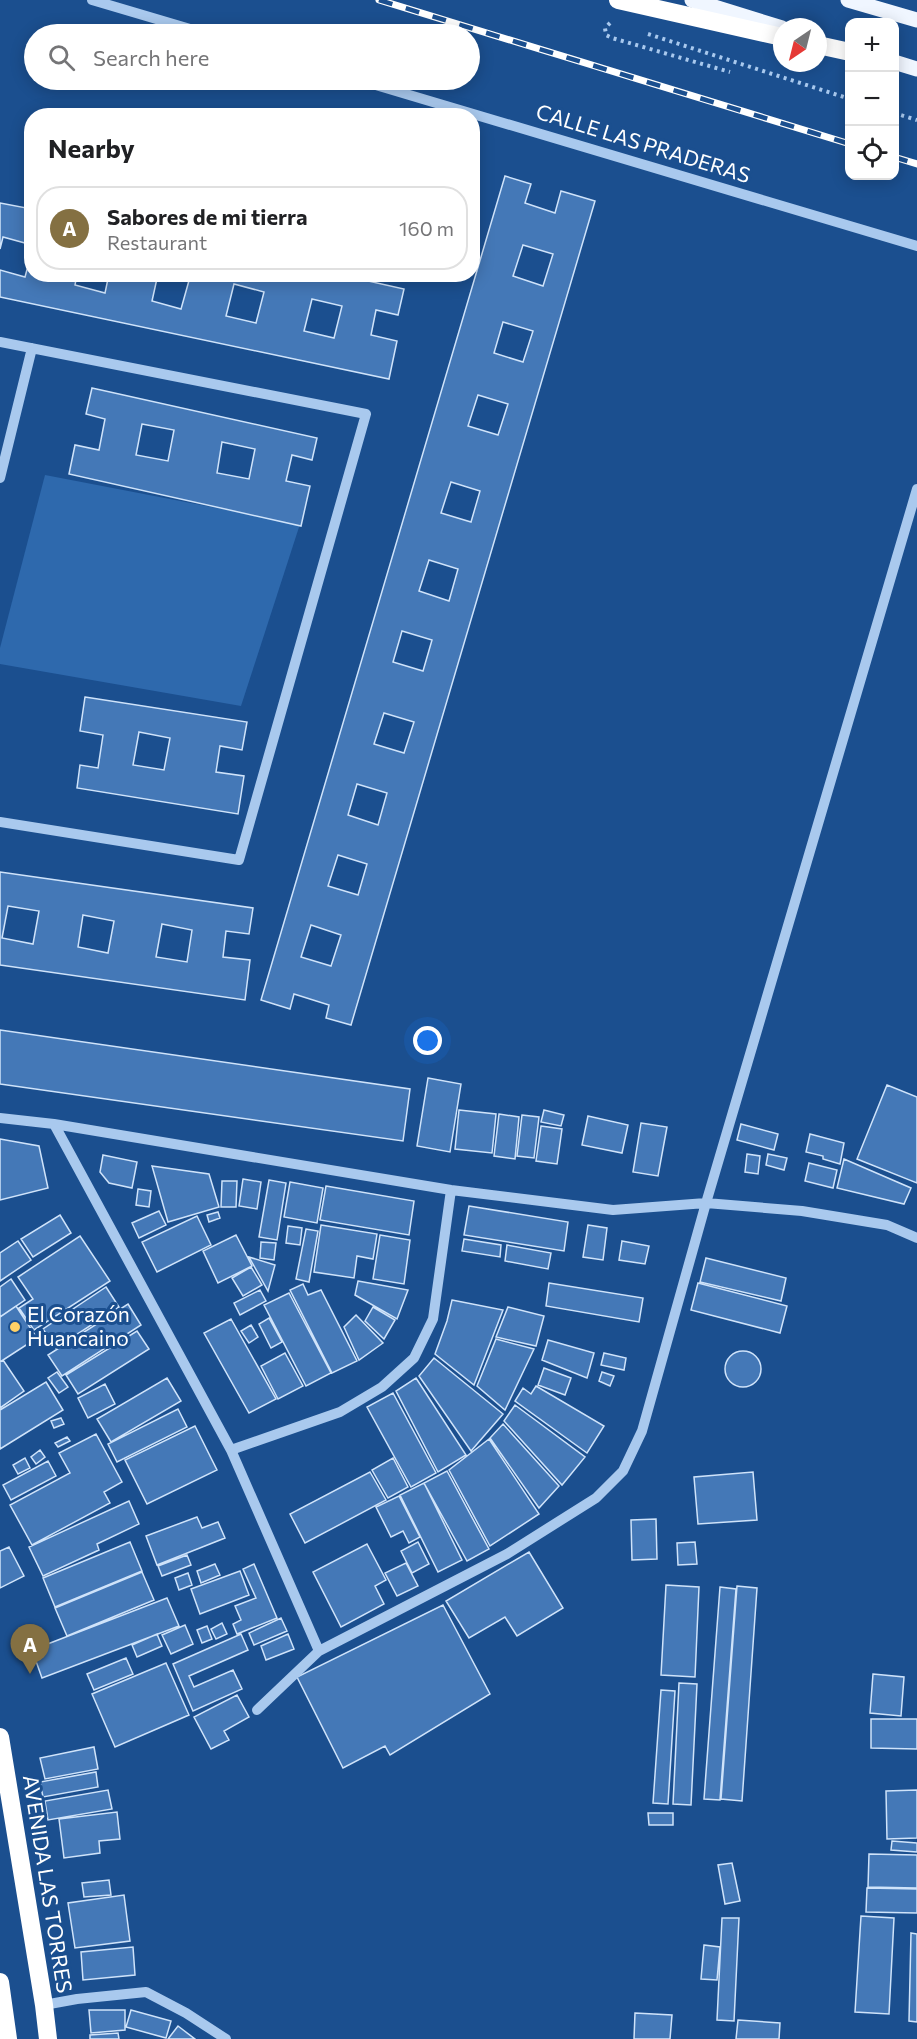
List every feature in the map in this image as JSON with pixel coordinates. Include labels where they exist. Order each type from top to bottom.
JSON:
[{"type":"highway","points":[[618,0],[773,35]]},
{"type":"highway","points":[[827,46],[845,49]]},
{"type":"highway","name":"AVENIDA LAS TORRES","points":[[0,1737],[48,2039]]},
{"type":"highway","points":[[0,1982],[8,2039]]},
{"type":"main road","points":[[692,0],[773,25]]},
{"type":"main road","points":[[848,0],[917,20]]},
{"type":"main road","points":[[827,42],[845,49]]},
{"type":"main road","points":[[899,64],[917,69]]},
{"type":"street","points":[[92,0],[173,24]]},
{"type":"street","name":"CALLE LAS PRADERAS","points":[[393,90],[453,108]]},
{"type":"street","name":"CALLE LAS PRADERAS","points":[[480,116],[917,246]]},
{"type":"street","points":[[0,342],[366,414],[238,860],[0,822]]},
{"type":"street","points":[[0,478],[32,348]]},
{"type":"street","points":[[257,1710],[319,1651],[507,1554],[596,1498],[623,1471],[642,1431],[706,1203],[917,489]]},
{"type":"street","points":[[0,1118],[54,1124],[451,1190],[613,1210],[706,1203],[823,1214],[887,1225],[917,1238]]},
{"type":"street","points":[[54,1124],[231,1450],[319,1651]]},
{"type":"street","points":[[231,1450],[340,1412],[382,1387],[414,1358],[434,1319],[451,1190]]},
{"type":"street","points":[[44,2005],[146,1992],[186,2013],[226,2039]]},
{"type":"path","points":[[611,22],[606,28],[606,35],[612,38],[730,72]]},
{"type":"path","points":[[645,33],[845,98]]},
{"type":"path","points":[[899,115],[917,120]]},
{"type":"shaded area","points":[[45,475],[300,524],[241,706],[0,664],[0,648]]},
{"type":"building","points":[[505,176],[531,184],[525,203],[555,213],[561,191],[595,201],[351,1025],[326,1018],[329,1005],[294,994],[290,1009],[261,1000],[474,282],[480,282],[480,260]],"holes":[[[523,245],[553,254],[543,286],[513,276]],[[503,322],[533,331],[523,362],[494,353]],[[478,395],[508,404],[498,435],[468,426]],[[451,482],[480,491],[471,522],[441,513]],[[429,560],[458,569],[449,601],[419,591]],[[402,631],[432,640],[423,671],[393,662]],[[384,713],[414,722],[404,753],[374,744]],[[357,784],[387,793],[378,825],[348,815]],[[338,855],[367,864],[358,895],[328,886]],[[311,925],[341,935],[331,966],[301,957]]]},
{"type":"building","points":[[0,203],[24,208],[24,243],[3,237],[0,249]]},
{"type":"building","points":[[0,270],[24,277],[24,282],[76,282],[75,285],[105,293],[107,282],[156,282],[152,301],[181,309],[189,282],[373,282],[404,289],[398,315],[376,310],[371,335],[397,341],[389,379],[0,297]],"holes":[[[234,284],[264,292],[256,323],[226,316]],[[312,299],[342,306],[334,338],[304,331]]]},
{"type":"building","points":[[92,388],[317,438],[312,460],[292,455],[286,481],[310,486],[301,526],[69,474],[75,445],[99,450],[105,419],[86,414]],"holes":[[[142,424],[174,430],[168,461],[136,455]],[[222,442],[255,449],[249,479],[217,473]]]},
{"type":"building","points":[[85,697],[247,722],[242,750],[220,746],[216,772],[244,776],[238,814],[77,788],[80,765],[98,768],[103,735],[80,731]],"holes":[[[139,732],[170,738],[164,770],[133,765]]]},
{"type":"building","points":[[0,872],[253,908],[249,934],[226,931],[223,957],[250,960],[245,1000],[0,965]],"holes":[[[8,906],[39,911],[33,944],[2,938]],[[83,915],[114,921],[108,953],[78,947]],[[162,924],[192,930],[187,962],[156,957]]]},
{"type":"building","points":[[0,1030],[410,1089],[403,1141],[0,1084]]},
{"type":"building","points":[[428,1078],[461,1084],[450,1152],[417,1146]]},
{"type":"building","points":[[887,1085],[917,1097],[917,1183],[857,1159]]},
{"type":"building","points":[[459,1110],[496,1114],[492,1153],[455,1149]]},
{"type":"building","points":[[544,1110],[564,1115],[561,1126],[541,1122]]},
{"type":"building","points":[[499,1114],[519,1117],[515,1159],[494,1156]]},
{"type":"building","points":[[522,1115],[539,1117],[534,1158],[517,1156]]},
{"type":"building","points":[[588,1116],[628,1125],[622,1153],[582,1145]]},
{"type":"building","points":[[641,1123],[667,1127],[658,1176],[633,1172]]},
{"type":"building","points":[[741,1124],[778,1134],[774,1150],[737,1140]]},
{"type":"building","points":[[541,1126],[562,1129],[557,1164],[536,1161]]},
{"type":"building","points":[[810,1134],[844,1143],[840,1164],[823,1159],[823,1156],[806,1152]]},
{"type":"building","points":[[0,1139],[39,1146],[48,1188],[0,1200]]},
{"type":"building","points":[[747,1154],[760,1156],[758,1174],[745,1172]]},
{"type":"building","points":[[768,1154],[787,1158],[784,1170],[766,1165]]},
{"type":"building","points":[[103,1155],[137,1162],[132,1188],[109,1183],[100,1172]]},
{"type":"building","points":[[844,1159],[911,1188],[904,1204],[837,1188]]},
{"type":"building","points":[[809,1163],[837,1170],[833,1188],[805,1181]]},
{"type":"building","points":[[152,1166],[209,1174],[219,1207],[168,1222]]},
{"type":"building","points":[[243,1179],[261,1182],[257,1209],[239,1206]]},
{"type":"building","points":[[269,1180],[286,1183],[277,1240],[259,1237]]},
{"type":"building","points":[[222,1181],[237,1181],[236,1207],[221,1207]]},
{"type":"building","points":[[290,1182],[323,1188],[317,1223],[284,1217]]},
{"type":"building","points":[[326,1186],[414,1201],[409,1235],[320,1220]]},
{"type":"building","points":[[138,1189],[151,1191],[149,1207],[136,1205]]},
{"type":"building","points":[[469,1206],[568,1222],[564,1251],[464,1235]]},
{"type":"building","points":[[159,1211],[166,1225],[139,1238],[132,1223]]},
{"type":"building","points":[[218,1212],[220,1218],[209,1222],[207,1215]]},
{"type":"building","points":[[60,1215],[71,1233],[33,1257],[21,1239]]},
{"type":"building","points":[[197,1216],[211,1245],[157,1272],[142,1242]]},
{"type":"building","points":[[321,1225],[377,1234],[373,1259],[357,1256],[354,1278],[314,1272]]},
{"type":"building","points":[[588,1225],[607,1228],[603,1260],[583,1257]]},
{"type":"building","points":[[288,1226],[302,1228],[300,1245],[286,1243]]},
{"type":"building","points":[[306,1229],[318,1231],[309,1282],[296,1279]]},
{"type":"building","points":[[236,1235],[252,1266],[218,1283],[203,1251]]},
{"type":"building","points":[[380,1235],[410,1240],[404,1284],[373,1279]]},
{"type":"building","points":[[80,1236],[110,1281],[34,1330],[19,1308],[33,1299],[18,1277]]},
{"type":"building","points":[[464,1239],[501,1245],[500,1257],[462,1251]]},
{"type":"building","points":[[18,1241],[31,1260],[0,1281],[0,1253]]},
{"type":"building","points":[[622,1241],[649,1246],[645,1264],[619,1260]]},
{"type":"building","points":[[261,1242],[276,1243],[274,1260],[260,1258]]},
{"type":"building","points":[[507,1245],[551,1253],[548,1269],[505,1261]]},
{"type":"building","points":[[249,1257],[275,1265],[268,1291]]},
{"type":"building","points":[[706,1258],[786,1278],[781,1301],[700,1282]]},
{"type":"building","points":[[251,1267],[262,1285],[243,1296],[232,1278]]},
{"type":"building","points":[[11,1279],[25,1300],[0,1317],[0,1287]]},
{"type":"building","points":[[358,1281],[408,1290],[397,1319],[355,1295]]},
{"type":"building","points":[[549,1283],[643,1298],[639,1322],[546,1306]]},
{"type":"building","points":[[698,1283],[787,1306],[780,1333],[691,1310]]},
{"type":"building","points":[[303,1284],[308,1295],[321,1290],[357,1361],[332,1373],[290,1290]]},
{"type":"building","points":[[106,1287],[119,1307],[56,1348],[43,1329]]},
{"type":"building","points":[[260,1290],[266,1301],[240,1315],[234,1303]]},
{"type":"building","points":[[289,1293],[331,1373],[306,1386],[264,1305]]},
{"type":"building","points":[[452,1300],[503,1310],[474,1385],[435,1354]]},
{"type":"building","points":[[128,1304],[141,1325],[62,1376],[48,1355]]},
{"type":"building","name":"El Corazón Huancaino","points":[[16,1306],[37,1338],[0,1362],[0,1317]]},
{"type":"building","points":[[373,1307],[395,1320],[384,1339],[365,1321]]},
{"type":"building","points":[[508,1307],[544,1316],[536,1346],[496,1337]]},
{"type":"building","points":[[356,1315],[383,1343],[359,1360],[344,1327]]},
{"type":"building","points":[[269,1318],[282,1342],[271,1348],[259,1324]]},
{"type":"building","points":[[231,1319],[276,1399],[249,1413],[204,1333]]},
{"type":"building","points":[[251,1325],[258,1337],[249,1343],[241,1331]]},
{"type":"building","points":[[137,1331],[149,1349],[78,1394],[66,1375]]},
{"type":"building","points":[[496,1339],[534,1349],[505,1410],[477,1386]]},
{"type":"building","points":[[548,1340],[594,1353],[587,1378],[542,1360]]},
{"type":"building","points":[[743,1351],[755,1357],[761,1369],[755,1381],[743,1387],[731,1381],[725,1369],[731,1357]]},
{"type":"building","points":[[285,1353],[303,1386],[278,1399],[261,1366]]},
{"type":"building","points":[[604,1353],[626,1358],[624,1370],[601,1365]]},
{"type":"building","points":[[434,1358],[503,1414],[471,1451],[419,1376]]},
{"type":"building","points":[[3,1360],[24,1391],[0,1408],[0,1362]]},
{"type":"building","points":[[544,1368],[571,1378],[565,1395],[538,1385]]},
{"type":"building","points":[[57,1372],[68,1387],[59,1393],[48,1378]]},
{"type":"building","points":[[602,1372],[614,1376],[610,1386],[599,1381]]},
{"type":"building","points":[[167,1378],[181,1401],[111,1442],[97,1419]]},
{"type":"building","points":[[416,1378],[466,1455],[438,1472],[396,1391]]},
{"type":"building","points":[[46,1382],[63,1410],[0,1449],[0,1410]]},
{"type":"building","points":[[105,1384],[115,1404],[88,1418],[78,1398]]},
{"type":"building","points":[[536,1386],[604,1426],[587,1453],[515,1401],[523,1388],[531,1394]]},
{"type":"building","points":[[393,1393],[436,1473],[411,1487],[367,1407]]},
{"type":"building","points":[[515,1405],[585,1457],[562,1485],[504,1421]]},
{"type":"building","points":[[178,1409],[187,1427],[117,1462],[108,1444]]},
{"type":"building","points":[[61,1418],[64,1424],[54,1428],[51,1421]]},
{"type":"building","points":[[503,1424],[559,1486],[539,1508],[490,1438]]},
{"type":"building","points":[[195,1426],[217,1470],[147,1504],[125,1460]]},
{"type":"building","points":[[96,1434],[122,1482],[104,1492],[110,1503],[32,1545],[10,1505],[70,1473],[59,1453]]},
{"type":"building","points":[[67,1437],[70,1441],[58,1447],[55,1443]]},
{"type":"building","points":[[489,1439],[539,1514],[490,1546],[449,1470]]},
{"type":"building","points":[[40,1450],[45,1457],[36,1464],[31,1457]]},
{"type":"building","points":[[25,1458],[30,1468],[18,1474],[13,1465]]},
{"type":"building","points":[[393,1458],[408,1487],[388,1498],[372,1470]]},
{"type":"building","points":[[48,1461],[56,1476],[11,1500],[3,1485]]},
{"type":"building","points":[[447,1471],[489,1549],[467,1561],[424,1483]]},
{"type":"building","points":[[370,1472],[386,1500],[305,1543],[290,1514]]},
{"type":"building","points":[[753,1472],[757,1520],[698,1524],[694,1477]]},
{"type":"building","points":[[424,1483],[462,1560],[438,1572],[400,1495]]},
{"type":"building","points":[[399,1496],[420,1537],[409,1543],[403,1531],[391,1537],[376,1507]]},
{"type":"building","points":[[129,1501],[139,1524],[97,1544],[99,1550],[43,1576],[29,1547]]},
{"type":"building","points":[[197,1517],[202,1528],[218,1522],[225,1538],[157,1565],[146,1536]]},
{"type":"building","points":[[656,1519],[657,1559],[632,1560],[631,1520]]},
{"type":"building","points":[[130,1542],[142,1571],[55,1607],[43,1578]]},
{"type":"building","points":[[418,1542],[429,1564],[412,1573],[401,1551]]},
{"type":"building","points":[[695,1542],[697,1564],[678,1565],[677,1543]]},
{"type":"building","points":[[367,1544],[386,1580],[375,1586],[384,1604],[341,1627],[313,1572]]},
{"type":"building","points":[[9,1547],[24,1576],[0,1588],[0,1551]]},
{"type":"building","points":[[529,1552],[563,1608],[517,1636],[505,1617],[469,1638],[446,1601]]},
{"type":"building","points":[[187,1555],[191,1565],[162,1576],[158,1566]]},
{"type":"building","points":[[406,1563],[418,1586],[397,1596],[385,1573]]},
{"type":"building","points":[[215,1564],[220,1575],[201,1583],[197,1571]]},
{"type":"building","points":[[254,1564],[277,1618],[237,1634],[233,1624],[241,1620],[235,1606],[256,1598],[243,1569]]},
{"type":"building","points":[[240,1571],[249,1595],[200,1614],[191,1589]]},
{"type":"building","points":[[142,1572],[154,1600],[67,1636],[55,1608]]},
{"type":"building","points":[[188,1573],[192,1585],[179,1590],[175,1578]]},
{"type":"building","points":[[666,1585],[699,1587],[695,1677],[661,1675]]},
{"type":"building","points":[[737,1586],[757,1588],[742,1801],[721,1799]]},
{"type":"building","points":[[720,1587],[736,1589],[720,1800],[704,1799]]},
{"type":"building","points":[[167,1598],[179,1626],[42,1678],[32,1650]]},
{"type":"building","points":[[443,1605],[490,1694],[390,1755],[385,1746],[343,1768],[297,1677]]},
{"type":"building","points":[[281,1618],[287,1631],[254,1645],[249,1633]]},
{"type":"building","points":[[222,1623],[227,1634],[216,1639],[211,1629]]},
{"type":"building","points":[[185,1625],[193,1644],[171,1654],[162,1635]]},
{"type":"building","points":[[207,1626],[212,1639],[202,1643],[197,1630]]},
{"type":"building","points":[[157,1634],[162,1646],[137,1657],[132,1645]]},
{"type":"building","points":[[241,1634],[248,1650],[189,1676],[194,1687],[233,1670],[242,1689],[193,1711],[173,1664]]},
{"type":"building","points":[[288,1634],[294,1649],[266,1660],[261,1646]]},
{"type":"building","points":[[126,1658],[133,1674],[94,1690],[87,1674]]},
{"type":"building","points":[[166,1663],[189,1715],[115,1747],[92,1694]]},
{"type":"building","points":[[873,1674],[904,1677],[901,1716],[870,1713]]},
{"type":"building","points":[[679,1683],[697,1684],[691,1805],[673,1804]]},
{"type":"building","points":[[661,1690],[675,1691],[668,1804],[653,1803]]},
{"type":"building","points":[[237,1695],[249,1717],[224,1731],[229,1740],[211,1749],[194,1717]]},
{"type":"building","points":[[871,1719],[917,1719],[917,1749],[871,1748]]},
{"type":"building","points":[[94,1747],[98,1769],[45,1779],[40,1758]]},
{"type":"building","points":[[96,1772],[98,1787],[43,1797],[40,1782]]},
{"type":"building","points":[[108,1790],[112,1809],[48,1820],[45,1801]]},
{"type":"building","points":[[917,1790],[917,1838],[887,1839],[886,1791]]},
{"type":"building","points":[[117,1812],[120,1839],[99,1841],[100,1853],[64,1858],[59,1819]]},
{"type":"building","points":[[648,1813],[673,1813],[673,1825],[649,1825]]},
{"type":"building","points":[[892,1841],[917,1843],[917,1852],[891,1850]]},
{"type":"building","points":[[869,1854],[917,1855],[917,1888],[868,1887]]},
{"type":"building","points":[[732,1863],[740,1901],[725,1904],[718,1865]]},
{"type":"building","points":[[109,1880],[111,1895],[84,1897],[82,1883]]},
{"type":"building","points":[[867,1888],[917,1889],[917,1913],[866,1912]]},
{"type":"building","points":[[124,1895],[130,1941],[75,1948],[68,1903]]},
{"type":"building","points":[[861,1916],[894,1918],[889,2014],[855,2012]]},
{"type":"building","points":[[722,1918],[739,1918],[734,2021],[717,2020]]},
{"type":"building","points":[[911,1933],[917,1934],[917,2022],[909,2021]]},
{"type":"building","points":[[704,1945],[720,1947],[717,1980],[701,1979]]},
{"type":"building","points":[[133,1947],[135,1975],[83,1980],[81,1952]]},
{"type":"building","points":[[89,2010],[125,2010],[125,2030],[91,2033]]},
{"type":"building","points":[[131,2010],[171,2021],[166,2038],[126,2027]]},
{"type":"building","points":[[635,2013],[672,2015],[670,2039],[634,2039]]},
{"type":"building","points":[[738,2020],[780,2023],[779,2039],[736,2039]]},
{"type":"building","points":[[178,2026],[195,2039],[168,2039]]},
{"type":"building","points":[[118,2033],[119,2039],[90,2039],[90,2035]]},
{"type":"railway","points":[[379,0],[458,24]]},
{"type":"railway","points":[[480,31],[845,142]]},
{"type":"railway","points":[[899,159],[917,164]]},
{"type":"place","name":"El Corazón Huancaino","points":[[15,1327]]},
{"type":"place","name":"Sabores de mi tierra","points":[[30,1674]]}]
